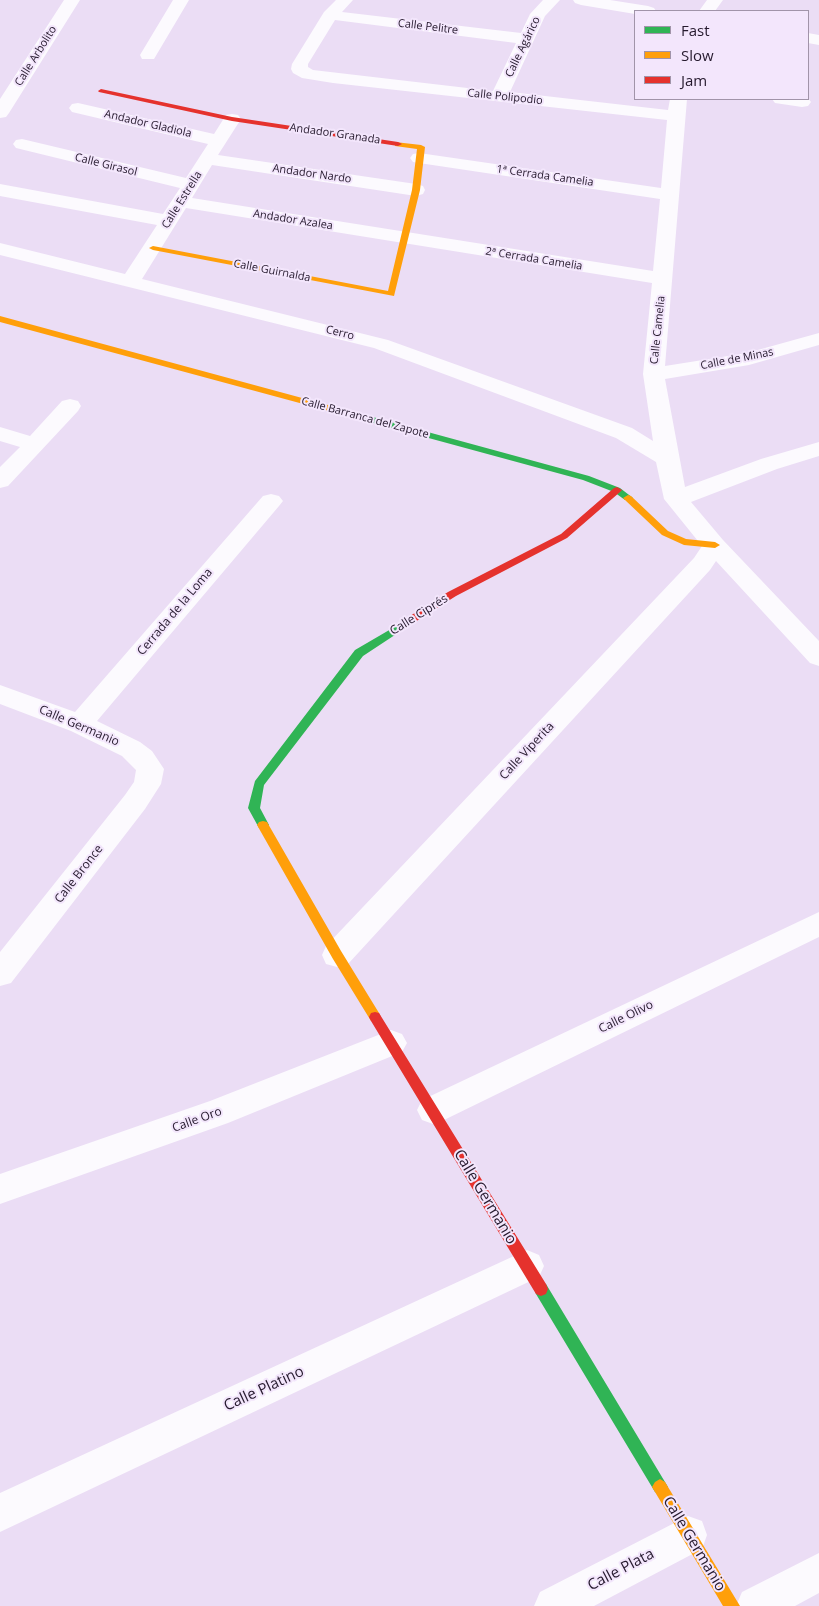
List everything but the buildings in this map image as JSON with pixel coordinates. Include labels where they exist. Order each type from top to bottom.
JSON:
[{"type":"street","name":"Calle Arbolito","points":[[0,113],[72,0]]},
{"type":"street","points":[[148,55],[181,0]]},
{"type":"street","points":[[330,15],[345,0]]},
{"type":"street","name":"Calle Agárico","points":[[499,97],[538,14],[552,0]]},
{"type":"street","points":[[580,0],[642,10]]},
{"type":"street","name":"Calle Pelitre","points":[[330,15],[526,39]]},
{"type":"street","name":"Calle Polipodio","points":[[330,15],[300,64],[299,69],[308,74],[499,97],[677,108]]},
{"type":"street","points":[[0,77],[19,83]]},
{"type":"street","name":"Andador Granada","points":[[101,91],[232,119],[421,146],[419,158]]},
{"type":"street","points":[[788,100],[802,102]]},
{"type":"street","name":"Andador Gladiola","points":[[78,108],[219,141]]},
{"type":"street","name":"Calle Camelia","points":[[677,108],[654,374],[667,459],[676,498],[715,546],[809,632],[819,657]]},
{"type":"street","name":"Calle Estrella","points":[[131,281],[232,119]]},
{"type":"street","name":"Calle Girasol","points":[[22,144],[191,185]]},
{"type":"street","points":[[405,238],[416,190],[419,158]]},
{"type":"street","name":"1ª Cerrada Camelia","points":[[419,158],[670,195]]},
{"type":"street","name":"Andador Nardo","points":[[208,159],[416,190]]},
{"type":"street","points":[[0,190],[168,222]]},
{"type":"street","name":"Andador Azalea","points":[[181,202],[405,238]]},
{"type":"street","name":"2ª Cerrada Camelia","points":[[405,238],[663,279]]},
{"type":"street","name":"Calle Guirnalda","points":[[153,248],[391,294],[405,238]]},
{"type":"street","name":"Cerro","points":[[0,249],[381,344],[624,433],[667,459]]},
{"type":"street","name":"Calle Barranca del Zapote","points":[[0,319],[586,478],[617,490],[640,508],[665,533],[684,542],[715,546]]},
{"type":"street","name":"Calle de Minas","points":[[654,374],[749,359],[819,340]]},
{"type":"street","points":[[0,481],[70,406]]},
{"type":"street","points":[[0,434],[34,444]]},
{"type":"street","points":[[676,498],[769,464],[819,450]]},
{"type":"street","name":"Calle Ciprés","points":[[259,784],[359,653],[452,594],[564,536],[617,490]]},
{"type":"street","name":"Cerrada de la Loma","points":[[80,724],[270,500]]},
{"type":"street","name":"Calle Viperita","points":[[337,955],[702,564],[715,546]]},
{"type":"street","name":"Calle Germanio","points":[[0,694],[80,724],[132,749],[143,758],[150,769]]},
{"type":"street","name":"Calle Bronce","points":[[0,974],[135,802],[147,784],[150,769]]},
{"type":"street","name":"Calle Germanio","points":[[259,784],[254,808],[337,955],[433,1110],[732,1606]]},
{"type":"street","name":"Calle Olivo","points":[[433,1110],[819,924]]},
{"type":"street","name":"Calle Oro","points":[[0,1189],[217,1113],[391,1043]]},
{"type":"street","name":"Calle Platino","points":[[0,1513],[527,1266]]},
{"type":"street","name":"Calle Plata","points":[[554,1606],[688,1535]]},
{"type":"street","points":[[756,1606],[819,1572]]},
{"type":"traffic: fast","points":[[347,413],[586,478],[617,490],[628,498]]},
{"type":"traffic: fast","points":[[263,825],[254,808],[259,784],[359,653],[403,625]]},
{"type":"traffic: fast","points":[[541,1289],[660,1487]]},
{"type":"traffic: slow","points":[[153,248],[391,294],[416,190],[421,147],[398,144]]},
{"type":"traffic: slow","points":[[0,319],[347,413]]},
{"type":"traffic: slow","points":[[628,498],[665,533],[684,542],[715,545]]},
{"type":"traffic: slow","points":[[263,825],[337,955],[375,1017]]},
{"type":"traffic: slow","points":[[660,1487],[732,1606]]},
{"type":"traffic: jam","points":[[101,91],[232,119],[398,144]]},
{"type":"traffic: jam","points":[[403,625],[452,594],[564,536],[617,490]]},
{"type":"traffic: jam","points":[[375,1017],[541,1289]]}]
